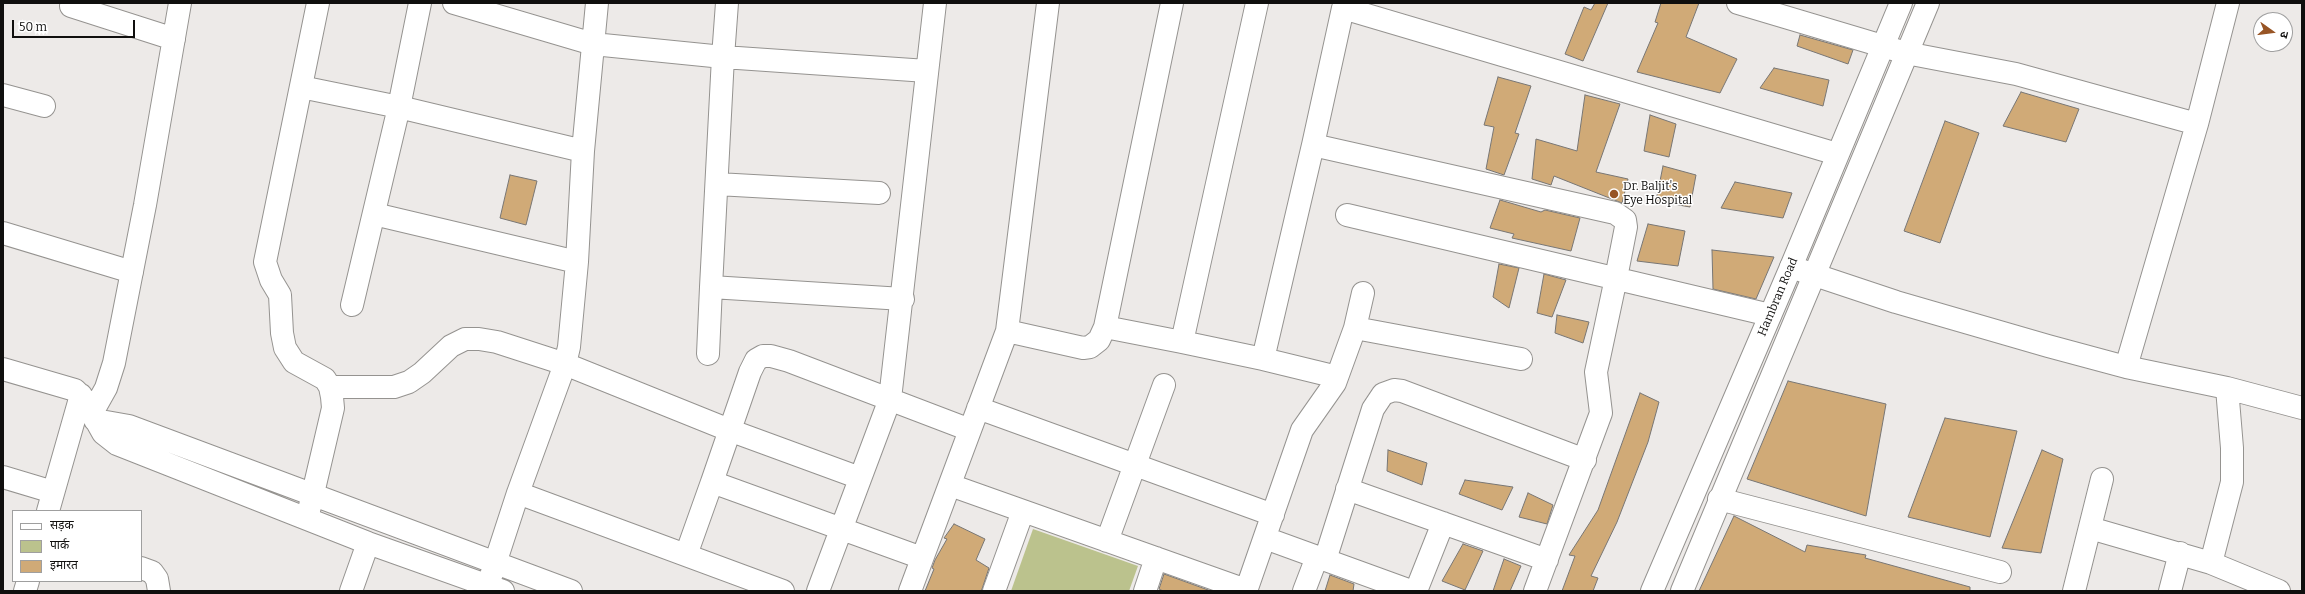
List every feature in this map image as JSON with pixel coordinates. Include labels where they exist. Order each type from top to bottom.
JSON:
[{"type":"street","points":[[3,477],[51,502],[89,409],[111,375],[132,272],[180,3]]},
{"type":"street","points":[[307,519],[314,496],[333,408],[330,387],[318,373],[294,362],[285,348],[282,333],[280,295],[270,280],[265,262],[318,3]]},
{"type":"street","points":[[352,305],[399,107],[420,3]]},
{"type":"street","points":[[454,3],[593,44],[723,57],[927,71]]},
{"type":"street","points":[[3,369],[74,390],[89,409],[103,434],[117,444],[368,544],[495,588],[495,563],[565,364],[569,346],[577,262],[583,151],[597,3]]},
{"type":"street","points":[[708,354],[716,184],[727,3]]},
{"type":"street","points":[[818,591],[890,399],[903,299],[935,3]]},
{"type":"street","points":[[910,591],[1007,331],[1048,3]]},
{"type":"street","points":[[1007,331],[1083,348],[1096,343],[1105,327],[1172,3]]},
{"type":"street","points":[[1182,342],[1257,3]]},
{"type":"street","name":"Hambran Road","points":[[1652,591],[1791,268],[1837,154],[1901,3]]},
{"type":"street","name":"Hambran Road","points":[[1682,591],[1928,3]]},
{"type":"street","points":[[2126,367],[2197,124],[2228,3]]},
{"type":"street","points":[[1745,4],[1882,47],[2016,74],[2197,124]]},
{"type":"street","points":[[1263,359],[1313,145],[1334,5],[1837,154]]},
{"type":"street","points":[[71,6],[174,39]]},
{"type":"street","points":[[301,87],[399,107],[583,151]]},
{"type":"street","points":[[3,95],[44,106]]},
{"type":"street","points":[[1313,145],[1621,215],[1625,220],[1626,227],[1596,372],[1601,413],[1585,460],[1535,591]]},
{"type":"street","points":[[716,184],[879,192]]},
{"type":"street","points":[[374,214],[577,262]]},
{"type":"street","points":[[1347,215],[1770,315]]},
{"type":"street","points":[[3,232],[132,272]]},
{"type":"street","points":[[1791,268],[1962,322],[2126,367],[2227,388],[2302,408]]},
{"type":"street","points":[[712,287],[903,299]]},
{"type":"street","points":[[950,485],[1246,590],[1302,430],[1337,377],[1355,328],[1363,293]]},
{"type":"street","points":[[1105,327],[1263,359],[1337,377]]},
{"type":"street","points":[[1355,328],[1521,359]]},
{"type":"street","points":[[330,387],[394,387],[409,382],[422,373],[451,346],[465,339],[479,339],[497,342],[565,364],[730,430],[860,478]]},
{"type":"street","points":[[686,555],[750,372],[756,360],[763,356],[771,356],[789,361],[970,430]]},
{"type":"street","points":[[1107,541],[1164,385]]},
{"type":"street","points":[[2211,563],[2232,482],[2232,448],[2227,388]]},
{"type":"street","points":[[1304,591],[1321,558],[1347,489],[1374,409],[1383,394],[1394,390],[1402,391],[1585,460]]},
{"type":"street","points":[[978,408],[1273,515]]},
{"type":"street","points":[[89,409],[117,422],[571,591]]},
{"type":"street","points":[[2074,591],[2102,479]]},
{"type":"street","points":[[712,482],[922,558]]},
{"type":"street","points":[[1347,489],[1547,560]]},
{"type":"street","points":[[518,494],[783,591]]},
{"type":"street","points":[[1720,499],[2000,572]]},
{"type":"street","points":[[994,591],[1023,511]]},
{"type":"street","points":[[1416,591],[1443,523]]},
{"type":"street","points":[[2090,528],[2211,563],[2279,591]]},
{"type":"street","points":[[1265,538],[1411,591]]},
{"type":"street","points":[[351,591],[368,544]]},
{"type":"street","points":[[2170,591],[2180,553]]},
{"type":"street","points":[[1145,591],[1156,558]]},
{"type":"street","points":[[142,568],[152,572],[158,579],[159,591]]},
{"type":"green space","points":[[1033,529],[1138,566],[1129,591],[1011,591]]},
{"type":"building","points":[[1595,3],[1608,3],[1583,61],[1565,54],[1584,7],[1591,10]]},
{"type":"building","points":[[1661,3],[1699,3],[1686,37],[1737,59],[1720,93],[1637,72],[1658,23],[1655,22]]},
{"type":"building","points":[[1800,35],[1853,50],[1848,64],[1797,46]]},
{"type":"building","points":[[1774,68],[1829,80],[1823,106],[1760,88]]},
{"type":"building","points":[[1498,77],[1531,86],[1515,133],[1519,134],[1504,175],[1486,169],[1494,127],[1484,125]]},
{"type":"building","points":[[2021,92],[2079,109],[2066,142],[2003,126]]},
{"type":"building","points":[[1585,95],[1620,104],[1596,172],[1628,179],[1622,203],[1554,176],[1551,185],[1532,179],[1536,139],[1577,151]]},
{"type":"building","points":[[1650,115],[1676,124],[1669,157],[1644,151]]},
{"type":"building","points":[[1945,121],[1979,133],[1940,243],[1904,231]]},
{"type":"building","points":[[1663,166],[1696,175],[1690,207],[1656,201]]},
{"type":"building","points":[[510,175],[537,181],[526,225],[500,218]]},
{"type":"building","points":[[1735,182],[1792,193],[1783,218],[1721,208]]},
{"type":"building","points":[[1500,200],[1541,212],[1545,210],[1580,218],[1571,251],[1512,238],[1514,234],[1490,228]]},
{"type":"building","points":[[1648,224],[1685,231],[1678,266],[1637,261]]},
{"type":"building","points":[[1712,250],[1774,257],[1756,299],[1713,289]]},
{"type":"building","points":[[1499,264],[1519,268],[1509,308],[1493,297]]},
{"type":"building","points":[[1544,274],[1566,280],[1552,317],[1537,313]]},
{"type":"building","points":[[1557,315],[1589,322],[1583,343],[1555,333]]},
{"type":"building","points":[[1788,381],[1886,404],[1866,516],[1747,479]]},
{"type":"building","points":[[1640,393],[1659,402],[1648,442],[1617,522],[1591,576],[1598,578],[1593,591],[1562,591],[1575,556],[1569,555],[1598,510]]},
{"type":"building","points":[[1945,418],[2017,431],[1990,537],[1908,517]]},
{"type":"building","points":[[1388,450],[1427,463],[1422,485],[1387,471]]},
{"type":"building","points":[[2042,450],[2063,459],[2041,553],[2002,548]]},
{"type":"building","points":[[1465,480],[1513,487],[1502,510],[1459,494]]},
{"type":"building","points":[[1528,493],[1553,505],[1547,524],[1519,517]]},
{"type":"building","points":[[1734,516],[1805,552],[1807,545],[1866,555],[1865,558],[1970,587],[1970,591],[1699,591]]},
{"type":"building","points":[[954,524],[985,539],[976,560],[989,568],[982,589],[981,591],[925,591],[934,569],[932,568],[935,560],[947,539],[944,538]]},
{"type":"building","points":[[1463,544],[1483,551],[1465,590],[1442,581]]},
{"type":"building","points":[[1504,559],[1521,566],[1510,591],[1493,591]]},
{"type":"building","points":[[1164,574],[1211,591],[1163,591],[1159,589]]},
{"type":"building","points":[[1330,575],[1354,584],[1353,591],[1325,591]]},
{"type":"place","name":"Dr. Baljit's Eye Hospital","points":[[1614,194]]}]
